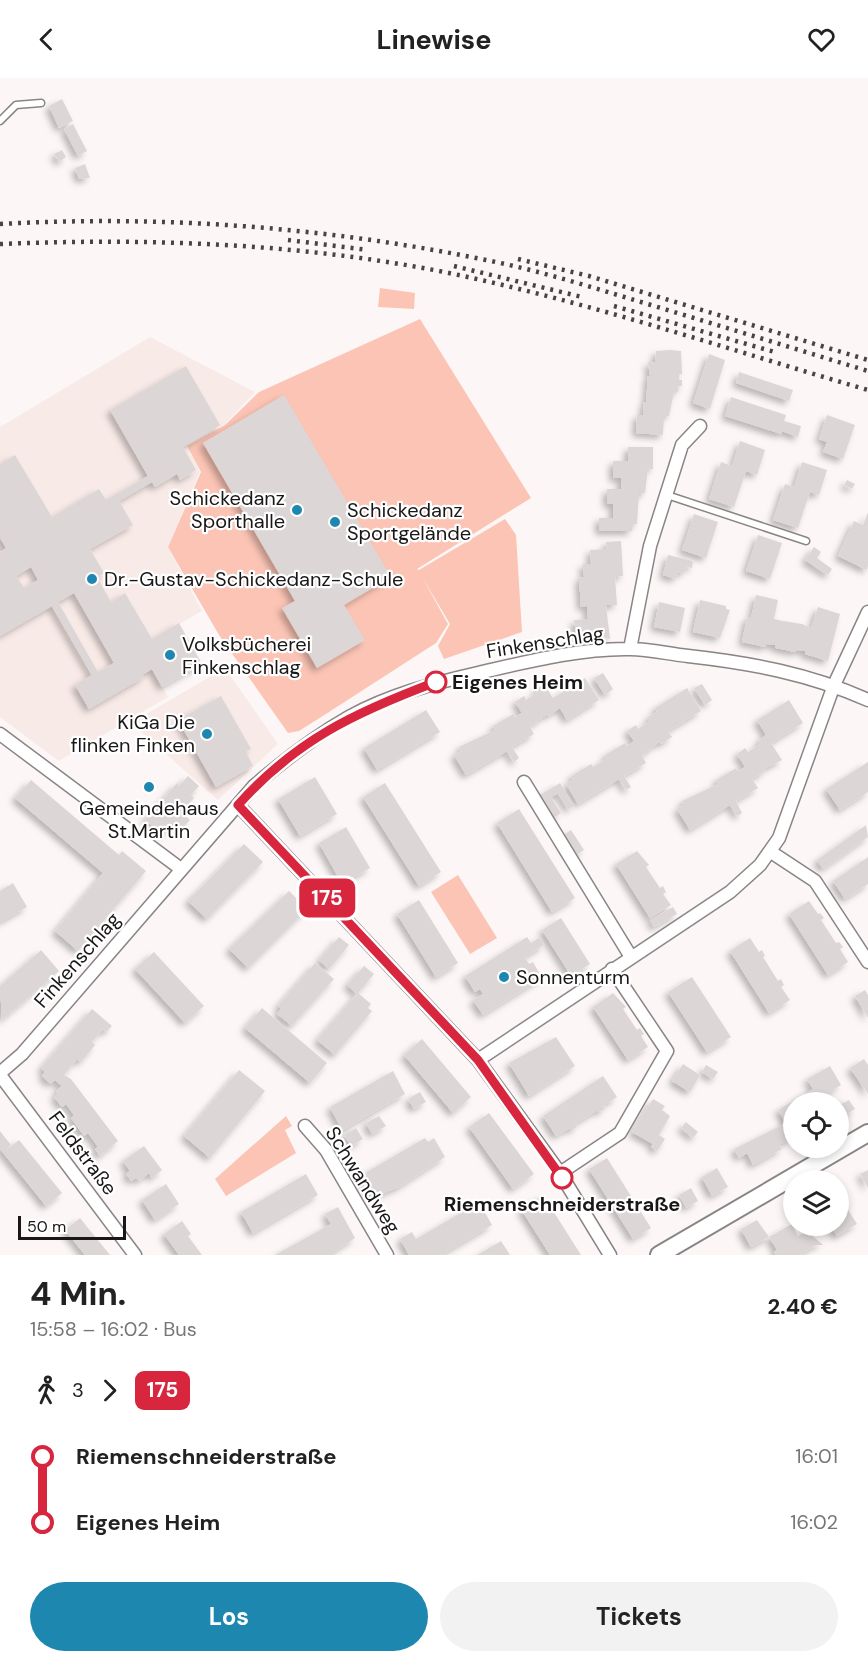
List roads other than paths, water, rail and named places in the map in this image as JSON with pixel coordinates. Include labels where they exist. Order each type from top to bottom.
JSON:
[{"type":"street","points":[[630,649],[650,546],[682,445],[700,426]]},
{"type":"street","points":[[478,1060],[730,892],[771,852],[792,807],[834,685],[868,612]]},
{"type":"street","name":"Finkenschlag","points":[[0,1074],[37,1037],[238,805],[293,752],[351,716],[386,700],[436,682],[539,660],[630,649],[733,661],[834,685],[868,700]]},
{"type":"street","points":[[0,734],[181,869]]},
{"type":"street","points":[[524,782],[631,957]]},
{"type":"street","points":[[238,805],[478,1060],[560,1173],[610,1255]]},
{"type":"street","points":[[771,852],[815,881],[866,955]]},
{"type":"street","points":[[560,1173],[621,1132],[667,1051],[612,969]]},
{"type":"street","name":"Feldstraße","points":[[0,1074],[135,1255]]},
{"type":"street","name":"Schwandweg","points":[[305,1126],[326,1150],[387,1255]]},
{"type":"street","points":[[659,1255],[868,1133]]},
{"type":"lane","points":[[0,122],[16,105],[41,103]]},
{"type":"lane","points":[[667,495],[806,541]]},
{"type":"railway","points":[[0,224],[122,221],[244,226],[365,239],[426,249],[507,264],[549,275],[868,371]]},
{"type":"railway","points":[[288,240],[368,250]]},
{"type":"railway","points":[[0,244],[111,242],[221,245],[330,254],[439,271],[547,296],[868,390]]},
{"type":"railway","points":[[518,259],[589,276],[868,360]]},
{"type":"railway","points":[[454,266],[582,297]]},
{"type":"railway","points":[[614,306],[778,353]]},
{"type":"place","name":"Schickedanz Sporthalle","points":[[297,510]]},
{"type":"place","name":"Schickedanz Sportgelände","points":[[335,522]]},
{"type":"place","name":"Dr.-Gustav-Schickedanz-Schule","points":[[92,579]]},
{"type":"place","name":"Volksbücherei Finkenschlag","points":[[170,655]]},
{"type":"place","name":"Eigenes Heim","points":[[436,682]]},
{"type":"place","name":"KiGa Die flinken Finken","points":[[207,734]]},
{"type":"place","name":"Gemeindehaus St.Martin","points":[[149,787]]},
{"type":"place","name":"Sonnenturm","points":[[504,977]]},
{"type":"place","name":"Riemenschneiderstraße","points":[[562,1178]]}]
